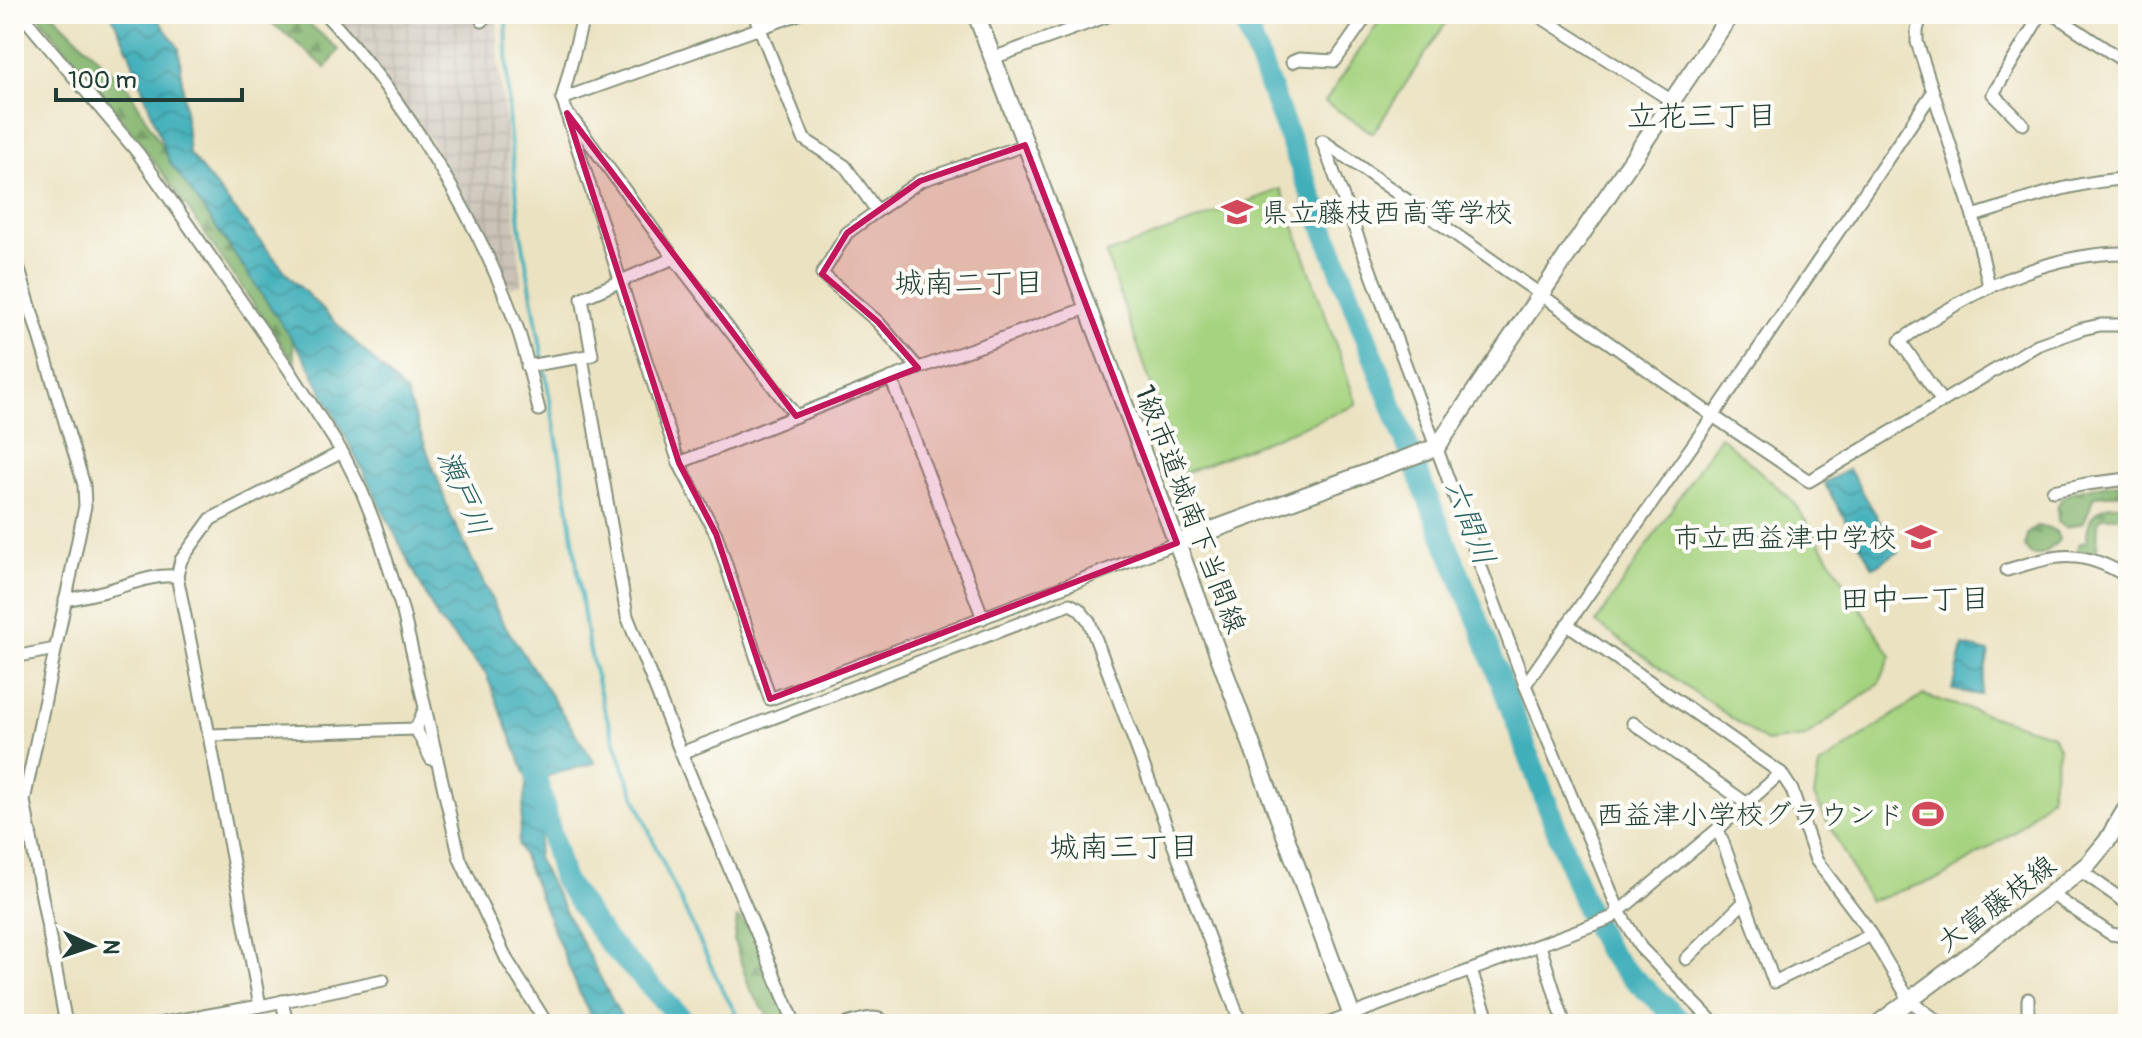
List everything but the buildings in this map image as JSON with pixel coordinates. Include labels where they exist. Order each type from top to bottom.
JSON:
[{"type":"street","points":[[21,14],[138,153],[288,368],[342,452],[371,515],[403,612],[460,859],[507,960],[547,1024]]},
{"type":"street","points":[[325,14],[357,48],[412,124],[470,224],[517,328],[539,410]]},
{"type":"street","points":[[584,14],[562,99],[679,463],[716,534],[770,699],[1434,448],[1731,14]]},
{"type":"street","points":[[754,14],[804,139],[845,166],[877,211]]},
{"type":"street","points":[[562,99],[799,14]]},
{"type":"street","name":"1級市道城南下当間線","points":[[976,14],[1177,543],[1353,1020]]},
{"type":"street","points":[[993,58],[1113,14]]},
{"type":"street","points":[[1292,62],[1299,59],[1335,61],[1368,14]]},
{"type":"street","points":[[1536,14],[1672,101]]},
{"type":"street","points":[[1921,14],[1917,42],[1973,216],[1989,286]]},
{"type":"street","points":[[2023,124],[1993,94],[2041,14]]},
{"type":"street","points":[[2053,14],[2128,64]]},
{"type":"street","points":[[1525,685],[1713,416],[1933,92]]},
{"type":"street","points":[[567,113],[796,416]]},
{"type":"street","points":[[1715,1024],[1641,948],[1615,915],[1434,448],[1322,141],[1809,481],[2037,345],[2100,325],[2128,325]]},
{"type":"street","points":[[918,368],[878,322],[822,274],[847,233],[920,181],[1025,145]]},
{"type":"street","points":[[1973,216],[2073,185],[2128,179]]},
{"type":"street","points":[[14,253],[84,485],[85,506],[24,801],[66,1024]]},
{"type":"street","points":[[1941,400],[1900,341],[1935,315],[1989,286],[2055,262],[2128,253]]},
{"type":"street","points":[[527,366],[592,355],[582,298],[674,258]]},
{"type":"street","points":[[679,463],[891,378],[1087,308]]},
{"type":"street","points":[[582,357],[627,616],[795,1024]]},
{"type":"street","points":[[891,378],[983,618]]},
{"type":"street","points":[[260,1006],[177,576],[181,560],[211,519],[342,452]]},
{"type":"street","points":[[2053,491],[2128,479]]},
{"type":"street","points":[[2007,570],[2054,556],[2077,556],[2128,577]]},
{"type":"street","points":[[65,600],[146,579],[177,576]]},
{"type":"street","points":[[681,753],[1070,604],[1089,621],[1241,1024]]},
{"type":"street","points":[[1567,624],[1781,773],[1792,790],[1816,860],[1871,935],[1910,1001],[1942,1024]]},
{"type":"street","points":[[14,657],[55,649]]},
{"type":"street","points":[[416,729],[425,710]]},
{"type":"street","points":[[1633,723],[1746,803]]},
{"type":"street","points":[[209,735],[416,729]]},
{"type":"street","points":[[416,729],[432,761],[438,765]]},
{"type":"street","points":[[1327,1024],[1353,1020],[1615,915],[1781,773]]},
{"type":"street","name":"大富藤枝線","points":[[1878,1024],[2081,871],[2107,841],[2128,806]]},
{"type":"street","points":[[1718,829],[1774,982],[1871,935]]},
{"type":"street","points":[[2081,871],[2128,904]]},
{"type":"street","points":[[2051,894],[2111,934],[2127,937]]},
{"type":"street","points":[[1686,959],[1744,902]]},
{"type":"street","points":[[1540,946],[1566,1024]]},
{"type":"street","points":[[1471,971],[1490,1024]]},
{"type":"street","points":[[158,1024],[383,980]]},
{"type":"street","points":[[2028,999],[2028,1024]]},
{"type":"street","points":[[282,1001],[287,1024]]},
{"type":"street","points":[[847,1024],[873,1017],[883,1019],[888,1024]]},
{"type":"highlighted area","points":[[567,113],[796,416],[918,368],[878,322],[822,274],[847,233],[920,181],[1025,145],[1177,543],[770,699],[716,534],[679,463]]},
{"type":"shaded area","points":[[327,14],[497,14],[499,65],[522,284],[507,288],[429,139]]},
{"type":"green space","points":[[37,14],[53,14],[129,89],[166,154],[292,339],[295,364],[172,186]]},
{"type":"green space","points":[[260,14],[298,14],[339,50],[326,68]]},
{"type":"green space","points":[[1384,14],[1451,15],[1373,133],[1325,102]]},
{"type":"green space","points":[[1281,189],[1357,405],[1182,474],[1106,254]]},
{"type":"green space","points":[[1720,436],[1793,501],[1891,656],[1879,684],[1805,737],[1766,742],[1596,623]]},
{"type":"green space","points":[[2128,482],[2128,493],[2095,496],[2084,522],[2066,528],[2058,522],[2058,505],[2070,493]]},
{"type":"green space","points":[[2128,505],[2128,517],[2102,517],[2098,523],[2097,550],[2088,554],[2077,551],[2079,544],[2087,541],[2089,525],[2101,508]]},
{"type":"green space","points":[[2036,526],[2053,530],[2059,540],[2039,555],[2030,554],[2025,547],[2027,534]]},
{"type":"green space","name":"西益津小学校グラウンド","points":[[1923,695],[2053,735],[2059,748],[2050,797],[2014,832],[1943,877],[1869,901],[1814,796],[1819,766]]},
{"type":"green space","points":[[737,918],[755,930],[792,1017],[774,1024],[750,990],[734,941]]},
{"type":"water","points":[[111,14],[154,14],[179,48],[189,154],[289,276],[406,393],[451,516],[502,621],[595,763],[547,776],[537,858],[625,1024],[595,1024],[518,844],[527,778],[486,674],[438,619],[309,365],[169,161],[129,52]]},
{"type":"water","points":[[1849,469],[1898,552],[1873,567],[1824,483]]},
{"type":"water","points":[[1963,646],[1989,652],[1980,695],[1953,690]]},
{"type":"waterway","points":[[506,14],[509,128],[521,233],[568,504],[588,643],[603,705],[624,769],[656,848],[722,989],[742,1024]]},
{"type":"waterway","name":"六間川","points":[[1242,14],[1426,494],[1479,623],[1588,913],[1606,948],[1622,968],[1684,1024]]},
{"type":"waterway","name":"瀬戸川","points":[[536,776],[563,879],[606,940],[687,1024]]},
{"type":"place","name":"県立藤枝西高等学校","points":[[1237,212]]},
{"type":"place","name":"市立西益津中学校","points":[[1921,537]]},
{"type":"place","name":"西益津小学校グラウンド","points":[[1928,814]]},
{"type":"district","name":"立花三丁目","points":[[1702,116]]},
{"type":"district","name":"城南二丁目","points":[[969,283]]},
{"type":"district","name":"田中一丁目","points":[[1915,599]]},
{"type":"district","name":"城南三丁目","points":[[1124,847]]}]
